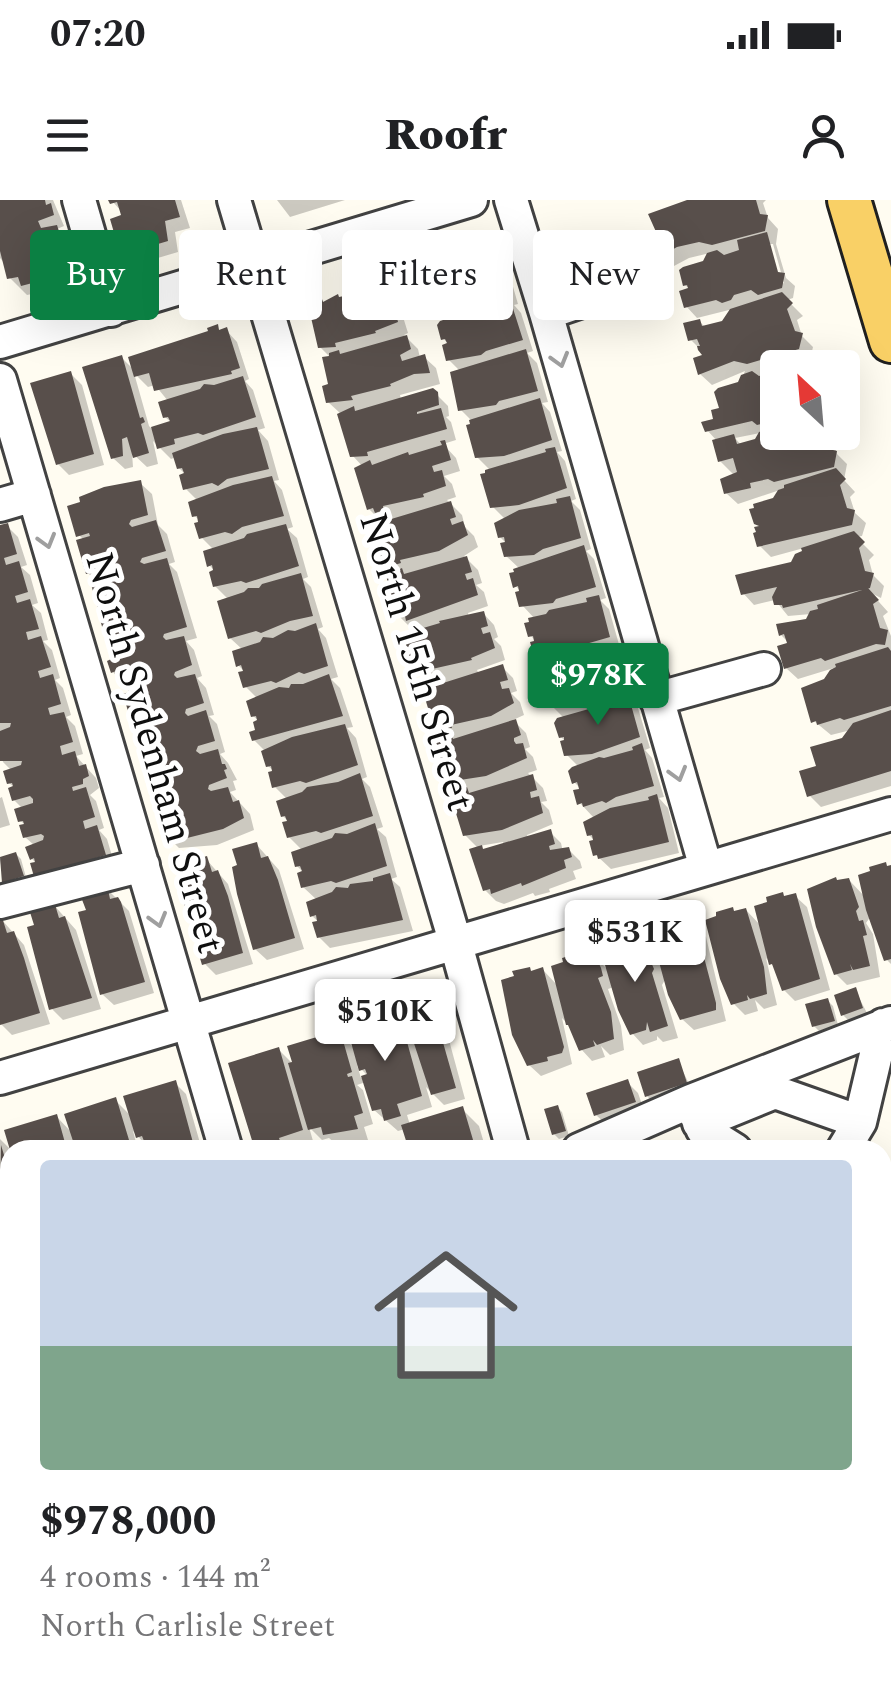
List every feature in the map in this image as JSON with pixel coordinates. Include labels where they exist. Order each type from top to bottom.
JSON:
[{"type":"main road","points":[[849,200],[891,341]]},
{"type":"street","points":[[79,200],[88,230]]},
{"type":"street","name":"North 15th Street","points":[[234,200],[243,230]]},
{"type":"street","points":[[322,245],[472,200]]},
{"type":"street","points":[[511,200],[533,270]]},
{"type":"street","points":[[0,342],[76,320]]},
{"type":"street","name":"North 15th Street","points":[[269,320],[510,1140]]},
{"type":"street","points":[[548,320],[706,868]]},
{"type":"street","name":"North Sydenham Street","points":[[0,380],[223,1140]]},
{"type":"street","points":[[0,505],[34,495]]},
{"type":"street","points":[[656,699],[764,669]]},
{"type":"street","points":[[0,1078],[891,814]]},
{"type":"street","points":[[0,902],[143,865]]},
{"type":"street","points":[[695,1112],[887,1024]]},
{"type":"street","points":[[849,1140],[860,1122],[887,1024]]},
{"type":"street","points":[[610,1140],[695,1112],[775,1092],[860,1122]]},
{"type":"street","points":[[695,1112],[703,1130],[719,1140]]},
{"type":"building","points":[[0,200],[51,203],[54,215],[38,221],[41,228],[57,225],[59,230],[30,230],[30,284],[21,286],[18,277],[7,279],[0,251]]},
{"type":"building","points":[[108,200],[175,200],[180,217],[165,221],[168,241],[159,244],[159,230],[113,230],[110,219],[121,215],[117,202],[110,204]]},
{"type":"building","points":[[687,200],[756,200],[760,214],[768,215],[765,231],[712,245],[699,242],[674,249],[674,230],[655,230],[648,214]]},
{"type":"building","points":[[767,232],[778,272],[785,273],[782,288],[758,295],[751,290],[722,303],[716,300],[684,308],[679,291],[688,288],[683,286],[679,270],[703,261],[707,253],[717,250],[724,255],[739,250],[737,240]]},
{"type":"building","points":[[782,292],[793,303],[787,309],[795,331],[803,333],[799,349],[760,350],[760,360],[747,364],[734,361],[698,375],[693,358],[702,355],[700,346],[697,339],[688,341],[683,323],[700,319],[702,326],[722,321],[730,309]]},
{"type":"building","points":[[338,294],[342,296],[342,320],[398,322],[376,333],[335,343],[336,347],[318,348],[312,320],[322,320],[322,299],[323,302]]},
{"type":"building","points":[[513,308],[523,340],[481,355],[446,361],[442,345],[447,343],[441,340],[437,325],[440,321],[513,320]]},
{"type":"building","points":[[218,324],[219,330],[227,327],[240,368],[232,374],[154,391],[149,373],[134,377],[128,357],[208,331],[207,328]]},
{"type":"building","points":[[407,335],[411,349],[400,355],[402,361],[425,354],[430,373],[414,374],[391,386],[351,396],[353,400],[326,403],[322,386],[328,384],[322,357]]},
{"type":"building","points":[[526,349],[538,391],[496,405],[458,411],[450,372]]},
{"type":"building","points":[[122,355],[140,418],[145,422],[141,424],[149,453],[133,458],[127,437],[122,439],[123,456],[111,459],[82,367]]},
{"type":"building","points":[[71,371],[94,454],[56,465],[30,383]]},
{"type":"building","points":[[752,371],[759,376],[760,424],[752,421],[705,432],[701,422],[713,419],[711,410],[719,408],[714,392]]},
{"type":"building","points":[[243,376],[256,417],[203,435],[174,439],[175,444],[157,449],[151,427],[170,421],[163,418],[158,402],[200,389],[204,384]]},
{"type":"building","points":[[433,388],[438,392],[439,405],[417,414],[441,408],[447,429],[367,452],[368,456],[350,457],[337,414],[354,406],[355,411]]},
{"type":"building","points":[[540,398],[552,440],[504,456],[475,458],[466,425],[469,420]]},
{"type":"building","points":[[257,427],[269,469],[227,479],[218,486],[212,483],[183,490],[179,475],[184,473],[182,468],[177,469],[172,453],[223,434]]},
{"type":"building","points":[[759,432],[760,450],[833,450],[837,451],[834,467],[774,482],[768,479],[750,483],[751,488],[724,494],[720,479],[737,472],[733,458],[718,462],[712,440],[734,434],[737,444],[755,439]]},
{"type":"building","points":[[445,440],[451,460],[432,466],[434,472],[442,470],[446,486],[423,494],[424,497],[383,506],[384,510],[375,513],[373,508],[367,510],[354,468],[370,460],[372,465],[442,445],[440,441]]},
{"type":"building","points":[[555,447],[567,488],[519,505],[490,508],[480,474]]},
{"type":"building","points":[[836,468],[846,479],[840,485],[847,508],[855,510],[852,525],[757,547],[753,533],[754,527],[759,526],[754,524],[749,509],[754,508],[753,504],[773,498],[784,485]]},
{"type":"building","points":[[272,476],[284,516],[242,527],[232,534],[225,532],[199,539],[194,523],[198,522],[197,516],[192,517],[188,502]]},
{"type":"building","points":[[141,480],[148,515],[129,524],[132,527],[156,520],[166,551],[140,562],[167,558],[187,627],[163,637],[166,640],[184,636],[192,665],[174,675],[177,678],[195,674],[204,703],[186,709],[185,713],[188,716],[206,710],[215,741],[198,746],[196,751],[200,754],[218,749],[227,778],[208,789],[228,787],[233,802],[239,800],[244,818],[223,829],[183,839],[178,835],[166,838],[157,808],[170,804],[168,797],[154,801],[145,770],[157,766],[155,760],[143,763],[134,733],[147,729],[145,721],[132,725],[123,694],[136,690],[134,683],[121,687],[116,671],[111,673],[107,661],[124,653],[123,646],[109,650],[100,619],[114,615],[112,608],[99,611],[90,581],[102,578],[100,570],[86,574],[76,540],[90,536],[89,533],[76,537],[67,506],[104,487]]},
{"type":"building","points":[[570,496],[581,538],[534,555],[504,557],[500,543],[505,542],[504,537],[498,538],[494,523],[519,510],[557,503],[556,499]]},
{"type":"building","points":[[451,501],[456,517],[450,519],[452,525],[463,521],[468,535],[439,551],[400,560],[401,563],[391,566],[383,564],[370,521],[386,514],[388,520]]},
{"type":"building","points":[[8,523],[17,554],[4,558],[6,565],[19,561],[28,592],[15,596],[17,603],[30,599],[39,629],[26,632],[28,640],[41,636],[51,667],[38,671],[40,678],[53,674],[61,704],[48,708],[50,715],[64,712],[73,742],[60,746],[62,755],[75,751],[79,766],[86,764],[89,776],[83,784],[72,787],[73,791],[86,787],[95,817],[83,821],[85,829],[97,825],[106,855],[93,859],[95,864],[35,880],[30,863],[35,862],[34,858],[30,860],[25,847],[44,836],[23,838],[19,825],[24,824],[18,822],[14,809],[33,803],[33,799],[30,796],[12,801],[8,788],[13,786],[7,784],[3,771],[21,765],[22,761],[0,761],[0,731],[11,723],[0,723],[0,525]]},
{"type":"building","points":[[286,524],[299,566],[246,583],[213,587],[209,572],[212,565],[207,567],[203,551]]},
{"type":"building","points":[[854,531],[865,542],[859,548],[865,571],[874,573],[870,588],[783,608],[774,605],[772,597],[777,587],[741,595],[735,575],[791,562],[801,548]]},
{"type":"building","points":[[584,545],[596,587],[553,603],[519,607],[515,592],[519,591],[518,586],[513,588],[509,573],[513,569]]},
{"type":"building","points":[[467,556],[472,572],[465,574],[467,580],[473,578],[478,595],[406,621],[405,616],[398,618],[386,576],[402,568],[404,574]]},
{"type":"building","points":[[301,573],[313,616],[228,639],[217,601]]},
{"type":"building","points":[[868,588],[879,600],[873,604],[880,628],[888,630],[885,645],[876,644],[825,661],[821,658],[784,669],[777,646],[787,643],[784,634],[779,636],[776,624],[806,619],[810,611],[818,609],[817,605]]},
{"type":"building","points":[[599,595],[610,637],[572,648],[569,653],[534,656],[530,642],[534,641],[533,636],[528,637],[524,623],[529,622],[528,618]]},
{"type":"building","points":[[484,611],[488,626],[481,628],[483,634],[490,632],[495,648],[472,660],[432,669],[423,675],[422,670],[414,673],[403,634]]},
{"type":"building","points":[[316,623],[328,666],[299,672],[276,683],[243,688],[238,672],[243,671],[241,665],[236,667],[232,651],[260,642],[263,637],[273,638]]},
{"type":"building","points":[[613,644],[625,687],[578,704],[548,706],[539,672],[543,668]]},
{"type":"building","points":[[888,647],[891,706],[844,720],[811,723],[801,688],[824,679],[835,664]]},
{"type":"building","points":[[503,664],[508,680],[500,682],[502,689],[509,688],[514,703],[491,716],[451,725],[452,728],[434,728],[421,685],[438,677],[440,684]]},
{"type":"building","points":[[329,674],[343,716],[252,741],[249,732],[255,730],[253,722],[257,720],[256,716],[251,717],[246,701],[279,687],[289,688],[291,684],[303,684]]},
{"type":"building","points":[[628,694],[640,737],[592,754],[564,756],[560,741],[564,737],[559,738],[554,723],[557,718],[617,701],[616,698]]},
{"type":"building","points":[[891,710],[891,771],[807,797],[799,771],[816,766],[810,747],[842,738],[853,723]]},
{"type":"building","points":[[516,719],[521,735],[514,741],[523,743],[527,758],[486,776],[447,782],[435,739],[451,732],[453,739]]},
{"type":"building","points":[[345,724],[358,765],[306,783],[272,788],[268,772],[272,771],[271,766],[266,767],[261,751],[292,737]]},
{"type":"building","points":[[642,743],[654,786],[606,803],[577,805],[573,790],[579,789],[578,785],[572,784],[568,771],[572,767],[633,750]]},
{"type":"building","points":[[360,773],[373,816],[321,833],[287,838],[282,822],[287,821],[285,816],[281,817],[276,801],[307,787],[338,782]]},
{"type":"building","points":[[533,774],[537,790],[530,792],[531,798],[539,796],[543,813],[502,830],[463,836],[450,794],[467,787],[469,793]]},
{"type":"building","points":[[657,794],[669,842],[598,859],[593,856],[589,841],[593,840],[592,835],[587,836],[583,822],[610,808],[649,800]]},
{"type":"building","points":[[375,823],[387,866],[336,883],[301,888],[297,873],[302,871],[300,866],[295,867],[291,852],[332,838],[335,833],[347,834]]},
{"type":"building","points":[[551,829],[555,844],[549,846],[550,850],[569,847],[572,857],[564,860],[566,868],[522,886],[521,883],[491,894],[490,889],[483,891],[469,849],[482,845],[483,849]]},
{"type":"building","points":[[257,842],[261,858],[268,856],[278,880],[295,938],[253,950],[237,894],[232,867],[237,865],[232,849]]},
{"type":"building","points":[[16,852],[24,876],[2,883],[0,857]]},
{"type":"building","points":[[207,856],[212,872],[218,870],[228,896],[243,953],[202,965],[177,880],[184,878],[180,864]]},
{"type":"building","points":[[886,862],[891,865],[891,959],[884,961],[858,875]]},
{"type":"building","points":[[390,873],[403,920],[317,938],[312,922],[317,921],[316,915],[310,917],[306,902],[336,887],[348,888],[350,884],[373,881]]},
{"type":"building","points":[[836,877],[849,878],[859,907],[859,921],[863,920],[867,935],[863,936],[870,966],[853,970],[850,964],[852,970],[834,975],[807,889]]},
{"type":"building","points":[[107,885],[110,899],[118,897],[121,902],[145,982],[100,995],[78,912],[86,910],[81,897]]},
{"type":"building","points":[[783,892],[784,896],[796,893],[820,979],[782,991],[772,964],[769,965],[754,906]]},
{"type":"building","points":[[54,901],[59,918],[65,916],[92,998],[49,1010],[27,927],[34,925],[29,909]]},
{"type":"building","points":[[733,907],[734,911],[746,908],[764,967],[767,994],[750,999],[747,995],[748,1000],[731,1005],[705,920]]},
{"type":"building","points":[[0,911],[7,933],[14,931],[40,1013],[0,1025]]},
{"type":"building","points":[[682,923],[683,927],[695,923],[716,1010],[680,1020],[668,995],[652,936]]},
{"type":"building","points":[[631,937],[632,942],[645,938],[651,952],[652,973],[668,1026],[650,1032],[647,1022],[646,1030],[630,1035],[618,1010],[601,951]]},
{"type":"building","points":[[580,953],[581,957],[594,953],[601,968],[603,976],[598,978],[611,1012],[614,1039],[597,1045],[593,1040],[595,1046],[579,1051],[566,1025],[551,966]]},
{"type":"building","points":[[530,967],[531,971],[543,967],[564,1047],[562,1053],[547,1057],[548,1061],[527,1066],[512,1035],[501,980],[514,976],[512,971]]},
{"type":"building","points":[[856,987],[863,1008],[841,1016],[834,995]]},
{"type":"building","points":[[828,998],[835,1021],[812,1027],[805,1004]]},
{"type":"building","points":[[432,1004],[456,1088],[431,1095],[404,1013]]},
{"type":"building","points":[[399,1013],[422,1096],[397,1104],[401,1116],[384,1121],[381,1109],[372,1111],[361,1076],[367,1074],[365,1069],[359,1071],[347,1028]]},
{"type":"building","points":[[340,1030],[352,1072],[347,1074],[352,1076],[363,1113],[354,1116],[358,1129],[323,1135],[321,1127],[308,1130],[288,1063],[292,1062],[287,1046]]},
{"type":"building","points":[[279,1047],[303,1130],[280,1140],[252,1140],[228,1063]]},
{"type":"building","points":[[679,1058],[687,1083],[645,1097],[637,1072]]},
{"type":"building","points":[[628,1079],[636,1102],[594,1116],[586,1093]]},
{"type":"building","points":[[176,1080],[192,1140],[136,1138],[123,1096]]},
{"type":"building","points":[[116,1097],[129,1140],[73,1140],[64,1114]]},
{"type":"building","points":[[558,1105],[566,1131],[552,1135],[544,1109]]},
{"type":"building","points":[[463,1106],[473,1140],[406,1140],[401,1125]]},
{"type":"building","points":[[57,1114],[64,1140],[7,1140],[4,1130]]}]
